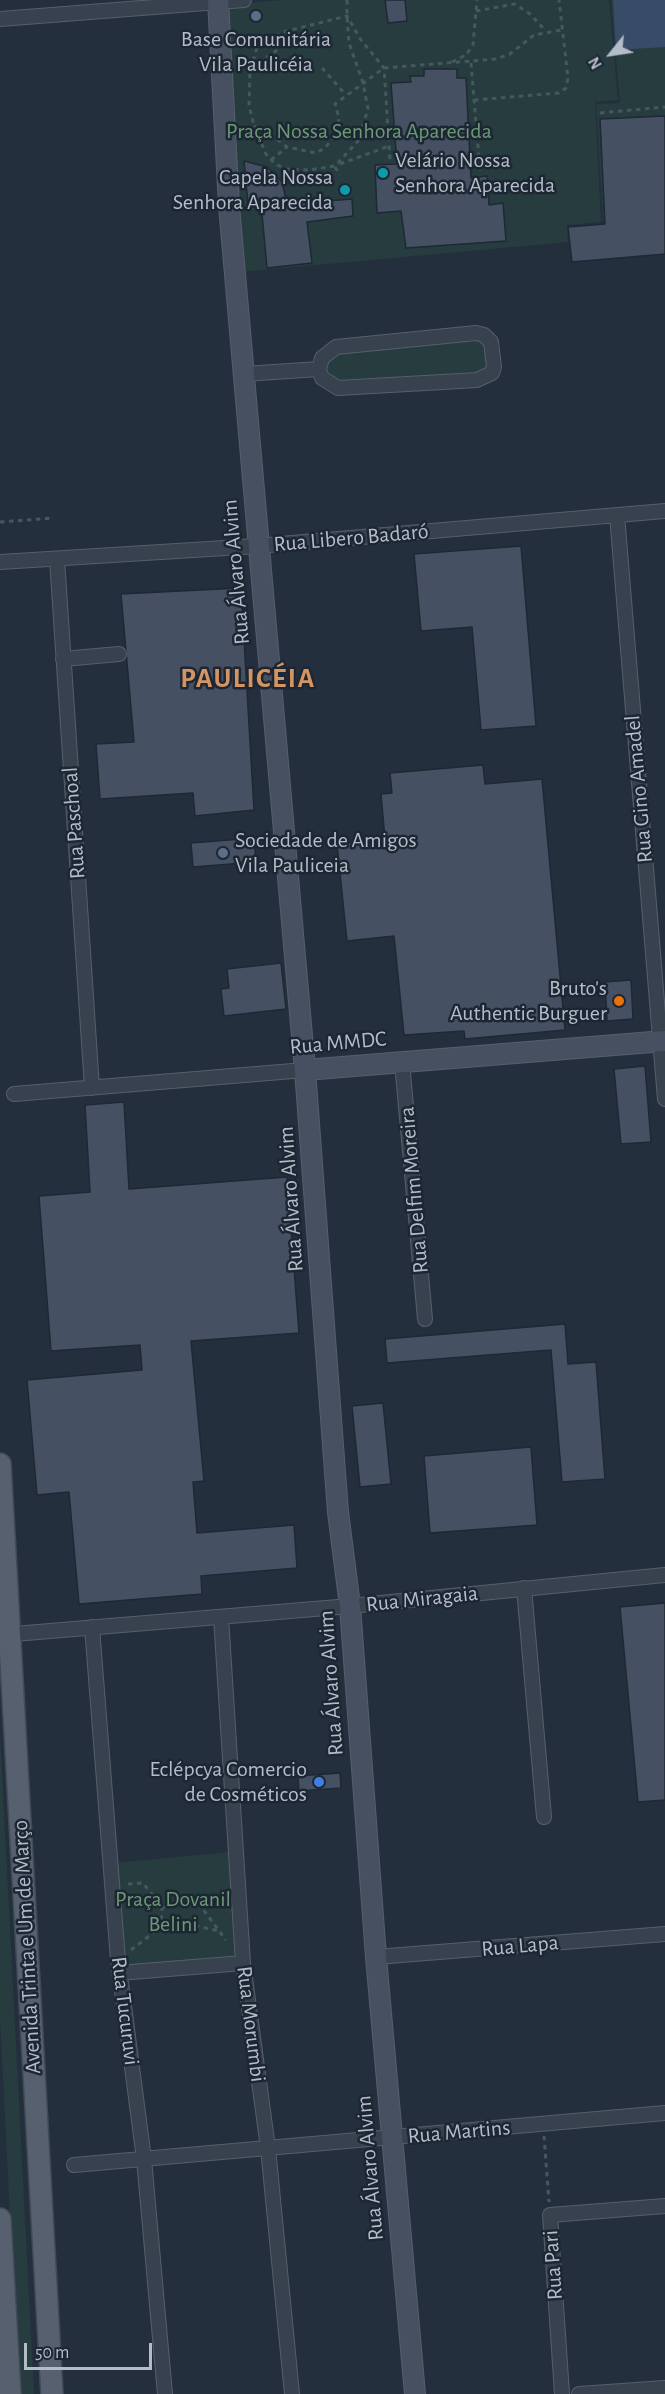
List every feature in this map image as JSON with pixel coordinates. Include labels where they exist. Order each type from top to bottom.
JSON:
[{"type":"main road","name":"Avenida Trinta e Um de Março","points":[[0,1464],[4,1635],[52,2394]]},
{"type":"main road","points":[[0,2218],[10,2394]]},
{"type":"street","points":[[0,19],[244,0]]},
{"type":"street","name":"Rua Álvaro Alvim","points":[[218,1],[229,206],[257,546],[305,1070],[338,1512],[350,1606],[376,1957],[415,2394]]},
{"type":"street","points":[[476,333],[484,335],[491,342],[494,367],[492,373],[477,380],[338,388],[322,378],[320,369],[322,358],[336,347],[476,333]]},
{"type":"street","points":[[244,374],[320,369]]},
{"type":"street","name":"Rua Libero Badaró","points":[[0,562],[257,546],[665,511]]},
{"type":"street","name":"Rua Gino Amadel","points":[[617,514],[663,1042],[665,1099]]},
{"type":"street","name":"Rua Paschoal","points":[[57,559],[92,1088]]},
{"type":"street","points":[[63,659],[119,654]]},
{"type":"street","name":"Rua MMDC","points":[[14,1094],[663,1042]]},
{"type":"street","name":"Rua Delfim Moreira","points":[[402,1062],[425,1319]]},
{"type":"street","name":"Rua Miragaia","points":[[4,1635],[350,1606],[665,1575]]},
{"type":"street","points":[[524,1588],[544,1817]]},
{"type":"street","name":"Rua Morumbi","points":[[221,1617],[243,1964],[268,2148],[292,2394]]},
{"type":"street","name":"Rua Tucuruvi","points":[[92,1627],[111,1886],[144,2159],[165,2394]]},
{"type":"street","name":"Rua Lapa","points":[[376,1957],[665,1934]]},
{"type":"street","points":[[119,1966],[243,1964]]},
{"type":"street","name":"Rua Martins","points":[[75,2165],[665,2113]]},
{"type":"street","name":"Rua Pari","points":[[562,2394],[550,2216],[665,2206]]},
{"type":"street","points":[[579,2394],[665,2388]]},
{"type":"path","points":[[335,166],[351,150],[363,132],[368,109],[363,83],[349,43],[347,0]]},
{"type":"path","points":[[444,64],[462,58],[471,48],[477,0]]},
{"type":"path","points":[[474,100],[563,92],[568,80],[559,0]]},
{"type":"path","points":[[476,11],[515,4],[546,31]]},
{"type":"path","points":[[347,16],[289,30],[271,37],[257,47],[251,67],[249,105],[254,126],[271,160],[280,167],[294,170],[335,166],[389,146]]},
{"type":"path","points":[[347,16],[361,40],[384,68],[390,160]]},
{"type":"path","points":[[251,67],[276,51],[289,30]]},
{"type":"path","points":[[254,126],[287,147],[311,154],[325,148],[338,127],[335,104],[384,68],[480,61],[510,54],[529,38],[546,31],[562,30]]},
{"type":"path","points":[[471,62],[480,171]]},
{"type":"path","points":[[322,68],[346,95]]},
{"type":"path","points":[[600,113],[665,107]]},
{"type":"path","points":[[271,160],[287,147]]},
{"type":"path","points":[[335,166],[340,175]]},
{"type":"path","points":[[0,522],[54,518]]},
{"type":"path","points":[[111,1886],[143,1883],[162,1907],[161,1927]]},
{"type":"path","points":[[162,1907],[199,1904],[243,1964]]},
{"type":"path","points":[[119,1966],[161,1927],[188,1924],[219,1931]]},
{"type":"path","points":[[543,2124],[550,2216]]},
{"type":"green space","name":"Praça Nossa Senhora Aparecida","points":[[281,0],[609,0],[618,100],[595,102],[601,222],[567,225],[568,242],[240,272],[219,6]]},
{"type":"green space","points":[[611,0],[665,0],[665,216],[603,221],[596,104],[620,103]]},
{"type":"green space","points":[[486,340],[489,371],[329,384],[327,354]]},
{"type":"green space","points":[[0,1734],[34,2394],[19,2394],[0,2018]]},
{"type":"green space","name":"Praça Dovanil Belini","points":[[231,1852],[239,1961],[122,1970],[112,1863]]},
{"type":"water","points":[[613,0],[665,0],[665,47],[616,50]]},
{"type":"building","points":[[385,0],[405,0],[407,21],[388,23]]},
{"type":"building","points":[[424,69],[457,69],[457,78],[466,78],[471,178],[487,176],[489,205],[503,203],[506,241],[406,248],[401,211],[377,213],[375,165],[397,164],[391,83],[411,82],[410,76],[424,76]]},
{"type":"building","points":[[665,116],[665,254],[572,262],[568,227],[605,224],[600,119]]},
{"type":"building","points":[[244,161],[267,167],[282,182],[287,204],[352,199],[353,216],[307,222],[312,263],[267,268],[261,203],[248,204]]},
{"type":"building","points":[[521,546],[536,726],[481,730],[472,627],[421,631],[414,554]]},
{"type":"building","points":[[241,588],[254,810],[195,816],[193,793],[100,799],[96,744],[134,742],[121,594]]},
{"type":"building","points":[[483,765],[485,784],[542,779],[565,1030],[465,1039],[464,1031],[404,1035],[394,936],[347,941],[337,844],[385,839],[381,794],[392,793],[390,773]]},
{"type":"building","name":"Sociedade de Amigos Vila Pauliceia","points":[[254,838],[256,862],[193,867],[191,843]]},
{"type":"building","points":[[281,963],[286,1009],[224,1016],[221,989],[229,988],[227,969]]},
{"type":"building","name":"Bruto's Authentic Burguer","points":[[631,980],[633,1019],[607,1021],[605,982]]},
{"type":"building","points":[[645,1066],[651,1142],[621,1144],[614,1069]]},
{"type":"building","points":[[124,1102],[129,1189],[287,1177],[299,1333],[191,1341],[204,1481],[193,1482],[197,1533],[294,1525],[297,1568],[201,1576],[202,1594],[79,1604],[69,1492],[37,1495],[27,1380],[142,1370],[140,1345],[51,1351],[39,1196],[90,1192],[85,1105]]},
{"type":"building","points":[[565,1324],[568,1364],[596,1362],[605,1479],[562,1482],[551,1350],[387,1363],[385,1339]]},
{"type":"building","points":[[383,1403],[391,1484],[360,1487],[352,1406]]},
{"type":"building","points":[[531,1447],[537,1525],[430,1533],[424,1456]]},
{"type":"building","points":[[665,1603],[665,1800],[638,1802],[620,1607]]},
{"type":"building","name":"Eclépcya Comercio de Cosméticos","points":[[340,1773],[341,1788],[299,1791],[298,1776]]},
{"type":"place","name":"Base Comunitária Vila Paulicéia","points":[[256,16]]},
{"type":"place","name":"Velário Nossa Senhora Aparecida","points":[[383,173]]},
{"type":"place","name":"Capela Nossa Senhora Aparecida","points":[[345,190]]},
{"type":"place","name":"Sociedade de Amigos Vila Pauliceia","points":[[223,853]]},
{"type":"place","name":"Bruto's Authentic Burguer","points":[[619,1001]]},
{"type":"place","name":"Eclépcya Comercio de Cosméticos","points":[[319,1782]]},
{"type":"district","name":"PAULICÉIA","points":[[248,679]]}]
